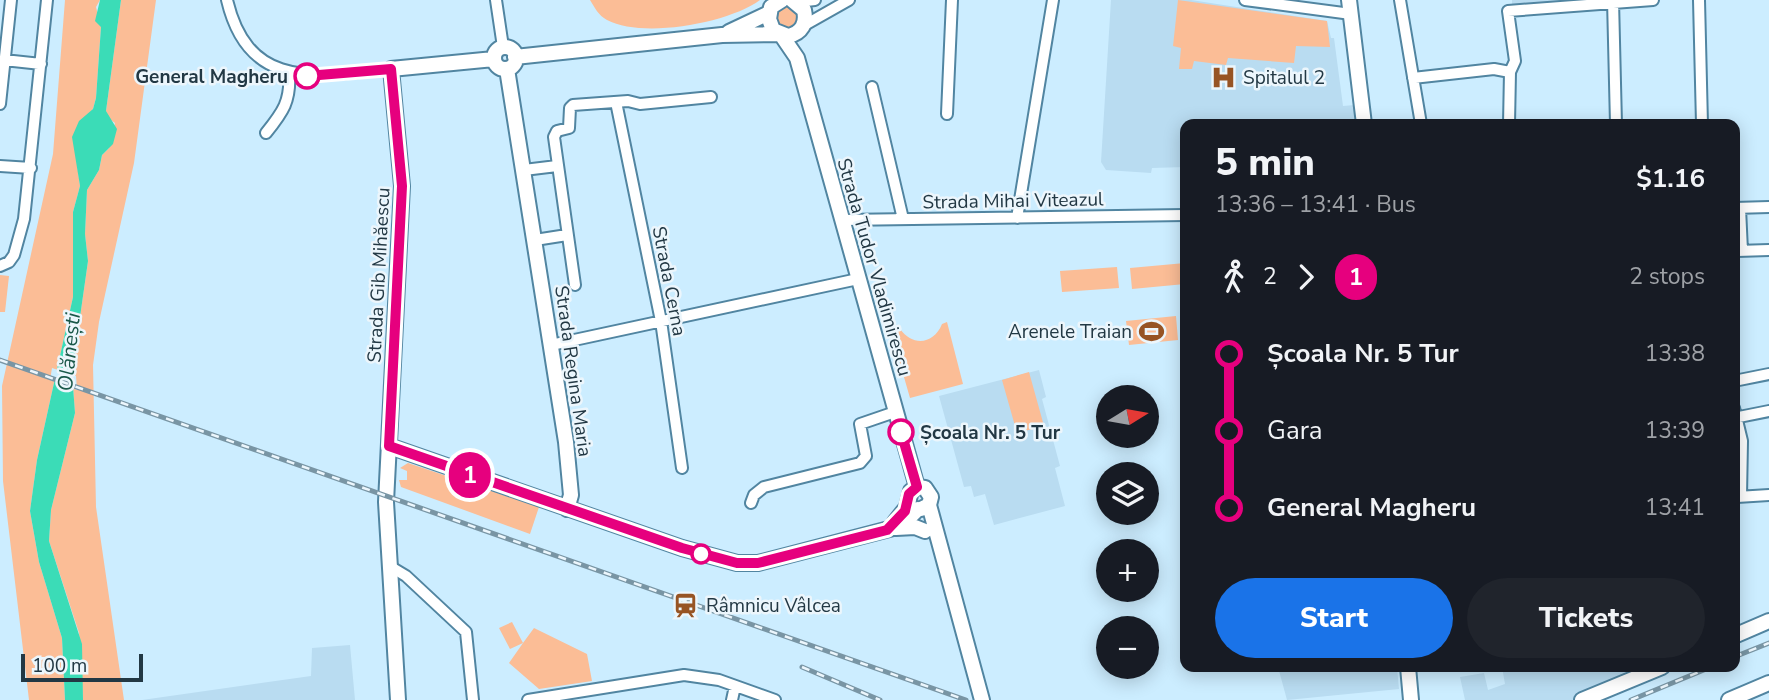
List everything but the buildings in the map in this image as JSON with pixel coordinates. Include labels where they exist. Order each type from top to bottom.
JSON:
[{"type":"main road","points":[[722,35],[781,4]]},
{"type":"main road","name":"Strada Tudor Vladimirescu","points":[[797,58],[804,10],[781,4],[770,25],[797,58],[917,487],[929,492],[919,506],[925,531],[942,575],[973,700]]},
{"type":"main road","points":[[1350,7],[1363,119]]},
{"type":"main road","points":[[391,69],[498,53],[498,67],[511,63],[722,35],[780,35],[801,29]]},
{"type":"main road","name":"Strada Regina Maria","points":[[511,63],[524,170],[566,442],[570,495],[567,509]]},
{"type":"main road","name":"Strada Gib Mihăescu","points":[[391,69],[402,186],[386,502],[398,700]]},
{"type":"main road","points":[[390,414],[399,438],[412,453]]},
{"type":"main road","points":[[389,446],[682,548],[747,564],[890,529],[915,527],[925,531]]},
{"type":"main road","points":[[388,469],[396,458],[412,453]]},
{"type":"main road","points":[[890,529],[902,516],[919,506],[909,494],[917,487]]},
{"type":"main road","name":"Strada Tudor Vladimirescu","points":[[919,506],[982,700]]},
{"type":"main road","points":[[1740,633],[1769,621]]},
{"type":"main road","points":[[1408,672],[1411,700]]},
{"type":"main road","points":[[1582,700],[1650,672]]},
{"type":"main road","points":[[1729,700],[1748,696],[1769,683]]},
{"type":"street","points":[[0,104],[11,0]]},
{"type":"street","points":[[0,265],[9,262],[21,237],[31,168],[47,0]]},
{"type":"street","points":[[227,0],[237,28],[246,42],[270,63],[289,73],[307,76],[391,69]]},
{"type":"street","points":[[496,0],[498,53]]},
{"type":"street","points":[[781,4],[815,0]]},
{"type":"street","points":[[801,29],[849,0]]},
{"type":"street","points":[[947,114],[952,0]]},
{"type":"street","points":[[1017,218],[1053,0]]},
{"type":"street","points":[[1245,0],[1350,7]]},
{"type":"street","points":[[1400,0],[1420,119]]},
{"type":"street","points":[[1510,119],[1510,72],[1515,61],[1508,11],[1653,0]]},
{"type":"street","points":[[1699,0],[1702,119]]},
{"type":"street","points":[[1613,2],[1616,119]]},
{"type":"street","points":[[3,64],[41,64]]},
{"type":"street","points":[[1413,78],[1494,69],[1510,72]]},
{"type":"street","points":[[266,133],[286,108],[290,94],[289,73]]},
{"type":"street","points":[[872,88],[904,219]]},
{"type":"street","name":"Strada Regina Maria","points":[[575,285],[566,235],[555,133],[569,128],[570,108],[573,105],[616,102],[640,104],[711,97]]},
{"type":"street","name":"Strada Cerna","points":[[616,102],[661,321],[682,468]]},
{"type":"street","points":[[0,166],[31,168]]},
{"type":"street","points":[[524,170],[557,166]]},
{"type":"street","points":[[1740,208],[1769,207]]},
{"type":"street","name":"Strada Mihai Viteazul","points":[[842,220],[1180,215]]},
{"type":"street","points":[[535,240],[566,235]]},
{"type":"street","points":[[1740,251],[1769,250]]},
{"type":"street","points":[[551,345],[858,279]]},
{"type":"street","points":[[1740,380],[1769,374]]},
{"type":"street","points":[[1740,414],[1769,411]]},
{"type":"street","points":[[751,503],[754,495],[764,487],[860,463],[866,456],[860,424],[895,412]]},
{"type":"street","points":[[1740,497],[1769,495]]},
{"type":"street","points":[[391,568],[406,576],[466,632],[473,700]]},
{"type":"street","points":[[528,700],[602,694],[684,676],[735,686],[775,700]]},
{"type":"street","points":[[732,700],[735,686]]},
{"type":"shaded area","points":[[65,0],[100,0],[96,7],[101,27],[96,98],[93,109],[78,127],[74,142],[80,186],[73,212],[73,297],[37,460],[30,511],[39,562],[62,638],[65,700],[29,700],[3,481],[2,386],[53,154]]},
{"type":"shaded area","points":[[121,0],[156,0],[134,163],[99,322],[93,365],[96,507],[124,700],[83,700],[79,633],[49,541],[51,510],[75,413],[72,373],[88,261],[85,234],[87,190],[99,170],[102,155],[109,148],[115,123],[107,117],[106,111]]},
{"type":"shaded area","points":[[590,0],[760,0],[746,8],[707,21],[685,26],[642,28],[623,26],[607,20],[599,14]]},
{"type":"shaded area","name":"Spitalul 2","points":[[1111,0],[1191,0],[1327,21],[1331,38],[1334,38],[1343,106],[1354,105],[1355,119],[1180,119],[1180,167],[1152,168],[1151,173],[1106,170],[1101,162]]},
{"type":"shaded area","points":[[1178,0],[1327,21],[1330,47],[1296,46],[1294,63],[1228,58],[1226,65],[1194,61],[1192,69],[1179,69],[1181,48],[1173,46]]},
{"type":"shaded area","points":[[1512,0],[1591,0],[1512,7]]},
{"type":"shaded area","points":[[787,7],[795,10],[798,18],[795,26],[787,29],[779,26],[776,18],[779,10]]},
{"type":"shaded area","points":[[1180,263],[1180,284],[1132,289],[1130,268]]},
{"type":"shaded area","points":[[1117,267],[1119,288],[1062,292],[1060,271]]},
{"type":"shaded area","points":[[0,275],[9,276],[5,312],[0,312]]},
{"type":"shaded area","name":"Arenele Traian","points":[[1176,316],[1178,340],[1129,345],[1126,321]]},
{"type":"shaded area","points":[[947,322],[963,384],[910,398],[891,332],[900,329],[911,339],[923,341],[934,336],[942,324]]},
{"type":"shaded area","points":[[1039,370],[1046,397],[1042,399],[1060,466],[1055,468],[1065,506],[994,525],[985,494],[974,497],[971,486],[964,487],[939,396]]},
{"type":"shaded area","points":[[1029,372],[1044,426],[1017,433],[1002,380]]},
{"type":"shaded area","points":[[408,463],[539,507],[530,534],[401,487],[399,480],[407,480],[407,471],[400,468]]},
{"type":"shaded area","points":[[512,622],[523,643],[510,649],[499,628]]},
{"type":"shaded area","points":[[534,628],[587,654],[592,681],[539,689],[509,663]]},
{"type":"shaded area","points":[[350,645],[355,700],[142,700],[311,676],[312,648]]},
{"type":"shaded area","points":[[1279,672],[1397,672],[1399,689],[1287,700]]},
{"type":"shaded area","points":[[1503,672],[1634,672],[1572,700],[1465,700],[1460,677],[1484,673],[1488,690],[1505,684]]},
{"type":"water","name":"Olănești","points":[[100,0],[121,0],[106,111],[117,129],[113,144],[102,155],[99,170],[87,190],[85,234],[88,261],[72,373],[75,413],[51,510],[49,541],[82,644],[83,700],[65,700],[62,638],[39,562],[30,511],[37,460],[73,297],[73,212],[80,186],[72,137],[79,121],[93,109],[96,98],[101,27],[95,21]]},
{"type":"pier","points":[[52,368],[76,376],[77,390],[50,380]]},
{"type":"railway","points":[[0,360],[966,700]]},
{"type":"railway","points":[[1740,655],[1769,643]]},
{"type":"railway","points":[[802,667],[880,700]]},
{"type":"railway","points":[[1631,700],[1699,672]]},
{"type":"bus line","name":"1","points":[[307,76],[391,69],[402,186],[389,446],[682,548],[747,564],[887,530],[905,511],[909,494],[917,487],[901,432]]},
{"type":"place","name":"General Magheru","points":[[307,76]]},
{"type":"place","name":"Spitalul 2","points":[[1223,77]]},
{"type":"place","name":"Arenele Traian","points":[[1152,331]]},
{"type":"place","name":"Școala Nr. 5 Tur","points":[[901,432]]},
{"type":"place","name":"Râmnicu Vâlcea","points":[[686,605]]}]
